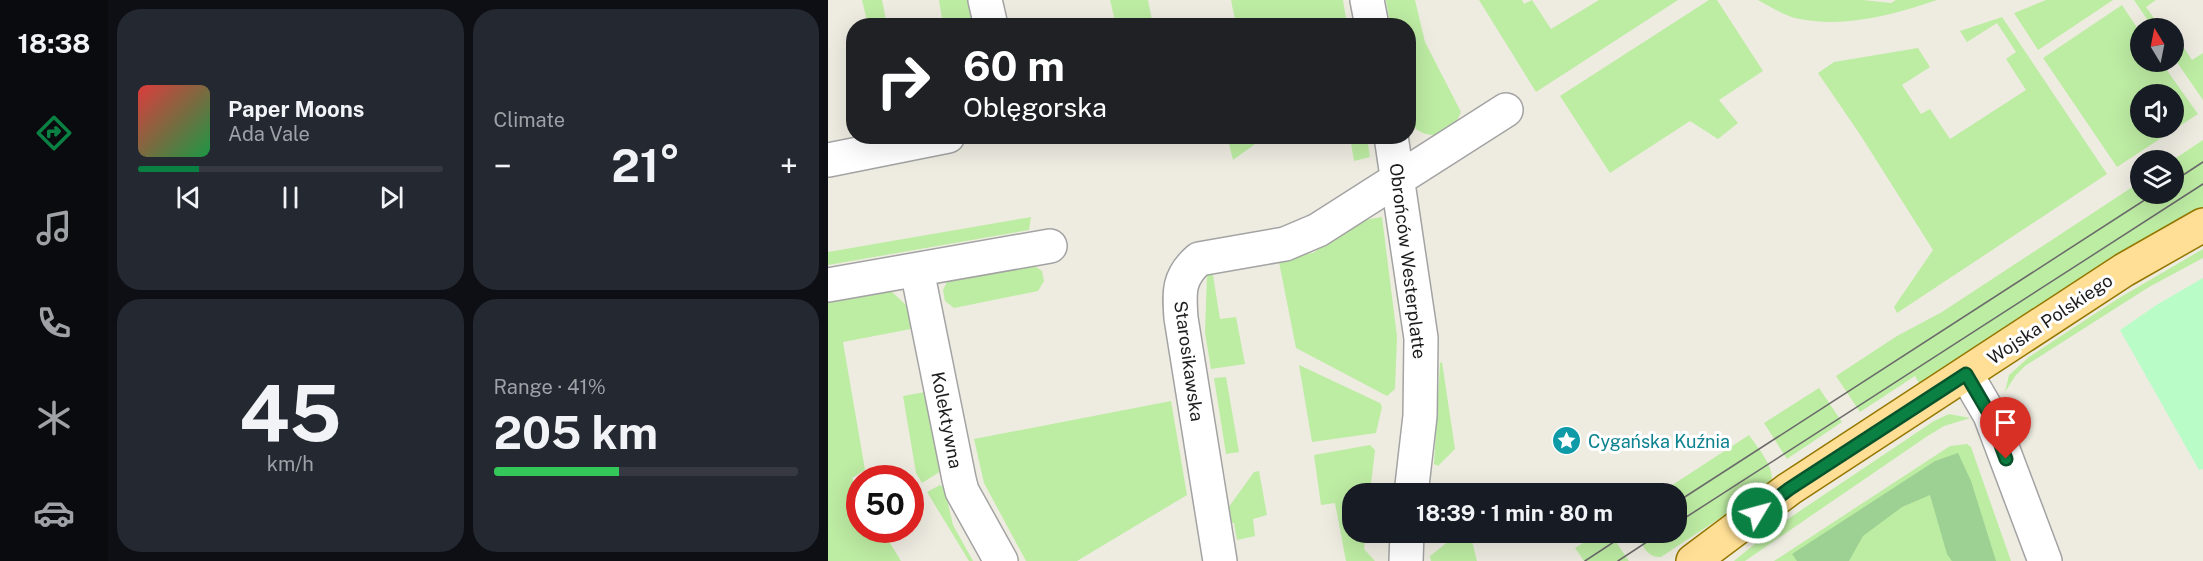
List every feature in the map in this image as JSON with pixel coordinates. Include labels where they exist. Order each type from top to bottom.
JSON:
[{"type":"main road","name":"Wojska Polskiego","points":[[1693,561],[1789,489],[2124,270],[2203,225]]},
{"type":"street","points":[[986,0],[989,18]]},
{"type":"street","points":[[1367,0],[1370,18]]},
{"type":"street","name":"Starosikawska","points":[[1220,561],[1181,318],[1179,297],[1182,281],[1188,268],[1199,259],[1294,241],[1318,230],[1506,110]]},
{"type":"street","points":[[828,160],[908,144]]},
{"type":"street","name":"Obrońców Westerplatte","points":[[1393,144],[1421,338],[1420,416],[1412,483]]},
{"type":"street","points":[[828,285],[1050,246]]},
{"type":"street","name":"Kolektywna","points":[[917,270],[962,491],[1001,561]]},
{"type":"street","points":[[1966,374],[1990,415],[2045,561]]},
{"type":"street","points":[[1406,561],[1407,543]]},
{"type":"green space","points":[[862,0],[882,0],[886,18],[866,18]]},
{"type":"green space","points":[[939,0],[975,0],[979,18],[942,18]]},
{"type":"green space","points":[[1110,0],[1148,0],[1152,18],[1114,18]]},
{"type":"green space","points":[[1231,0],[1343,0],[1346,18],[1235,18]]},
{"type":"green space","points":[[1386,0],[1415,0],[1425,42],[1461,112],[1454,126],[1449,130],[1430,135],[1416,128],[1416,18],[1389,18]]},
{"type":"green space","points":[[1479,0],[1522,0],[1524,4],[1532,0],[1551,29],[1599,0],[1678,0],[1536,92]]},
{"type":"green space","points":[[1709,0],[1717,0],[1763,71],[1719,100],[1738,123],[1718,139],[1690,121],[1610,173],[1560,96]]},
{"type":"green space","points":[[1758,0],[1863,0],[1891,3],[1896,0],[1937,0],[1867,19],[1831,22],[1795,18]]},
{"type":"green space","points":[[2046,0],[2113,0],[2038,50],[2014,13]]},
{"type":"green space","points":[[2134,0],[2156,0],[2146,7],[2154,18],[2146,18]]},
{"type":"green space","points":[[2122,5],[2131,18],[2130,72],[2168,72],[2177,84],[2130,84],[2130,138],[2161,138],[2143,150],[2130,150],[2130,158],[2117,167],[2043,58]]},
{"type":"green space","points":[[2002,17],[2107,174],[1897,313],[1894,307],[1933,250],[1818,73],[1834,62],[1918,48],[1930,67],[1902,85],[1921,114],[1930,109],[1950,139],[2026,90],[2006,59],[2016,52],[1997,23],[1967,42],[1960,31]]},
{"type":"green space","points":[[2184,48],[2192,60],[2203,53],[2203,100],[2184,72]]},
{"type":"green space","points":[[2184,94],[2198,114],[2184,123]]},
{"type":"green space","points":[[2203,140],[2203,207],[2174,223],[1920,385],[1915,376],[1860,412],[1836,376],[1897,336],[1942,312],[2130,189],[2130,204],[2184,204],[2184,153]]},
{"type":"green space","points":[[1229,144],[1255,144],[1233,160]]},
{"type":"green space","points":[[1351,144],[1368,144],[1370,157],[1354,161]]},
{"type":"green space","points":[[1031,217],[1029,230],[828,265],[828,252]]},
{"type":"green space","points":[[1382,217],[1397,337],[1395,389],[1387,396],[1296,348],[1278,257],[1313,253],[1359,221]]},
{"type":"green space","points":[[2203,249],[2203,258],[2149,287],[2025,366],[2005,392],[2009,375],[2029,357],[2119,298]]},
{"type":"green space","points":[[1033,265],[1042,271],[1044,281],[1038,291],[954,308],[945,301],[943,290],[948,280]]},
{"type":"green space","points":[[1212,269],[1220,319],[1236,317],[1245,364],[1211,369],[1205,333],[1207,275]]},
{"type":"green space","points":[[2203,278],[2203,469],[2199,470],[2120,330],[2158,304]]},
{"type":"green space","points":[[891,291],[907,306],[911,329],[843,342],[864,465],[846,465],[846,543],[890,543],[901,561],[828,561],[828,303]]},
{"type":"green space","points":[[1442,362],[1455,449],[1438,466],[1434,464],[1440,363]]},
{"type":"green space","points":[[1299,365],[1380,403],[1382,407],[1376,433],[1312,442]]},
{"type":"green space","points":[[1226,377],[1239,452],[1226,454],[1214,378]]},
{"type":"green space","points":[[1819,388],[1842,422],[1787,459],[1764,423]]},
{"type":"green space","points":[[925,392],[941,471],[924,482],[924,465],[915,465],[903,396]]},
{"type":"green space","points":[[1171,401],[1187,495],[1077,561],[1026,561],[984,483],[974,439]]},
{"type":"green space","points":[[1949,414],[1970,418],[1944,426],[1745,561],[1734,561],[1773,529],[1934,421]]},
{"type":"green space","points":[[1749,435],[1769,466],[1772,479],[1770,485],[1687,540],[1687,483],[1675,483]]},
{"type":"green space","points":[[1967,444],[1971,447],[2011,561],[1774,561],[1950,446]]},
{"type":"green space","points":[[1370,445],[1375,450],[1371,483],[1342,483],[1342,540],[1335,503],[1321,505],[1314,455]]},
{"type":"green space","points":[[1958,453],[1971,481],[1996,561],[1952,561],[1947,554],[1930,495],[1902,507],[1863,536],[1849,561],[1797,561],[1792,554],[1935,461]]},
{"type":"green space","points":[[1259,471],[1267,515],[1253,519],[1255,536],[1237,540],[1234,523],[1229,523],[1228,508],[1254,472]]},
{"type":"green space","points":[[940,485],[944,487],[953,525],[973,561],[969,561],[927,492]]},
{"type":"green space","points":[[1343,543],[1365,543],[1364,549],[1375,561],[1346,561]]},
{"type":"green space","points":[[1446,543],[1472,543],[1477,561],[1431,561],[1430,556]]},
{"type":"green space","points":[[1583,543],[1617,543],[1629,561],[1584,561],[1575,548]]},
{"type":"green space","points":[[1641,543],[1682,543],[1661,557],[1652,555]]},
{"type":"tram line","points":[[2184,174],[2203,162]]},
{"type":"tram line","points":[[1687,517],[2203,184]]},
{"type":"tram line","points":[[1687,496],[2139,204]]},
{"type":"tram line","points":[[1585,561],[1612,543]]},
{"type":"tram line","points":[[1618,561],[1645,543]]},
{"type":"place","name":"Cygańska Kuźnia","points":[[1567,441]]},
{"type":"route","points":[[1757,513],[1789,489],[1966,374],[1990,415],[2006,459]]}]
